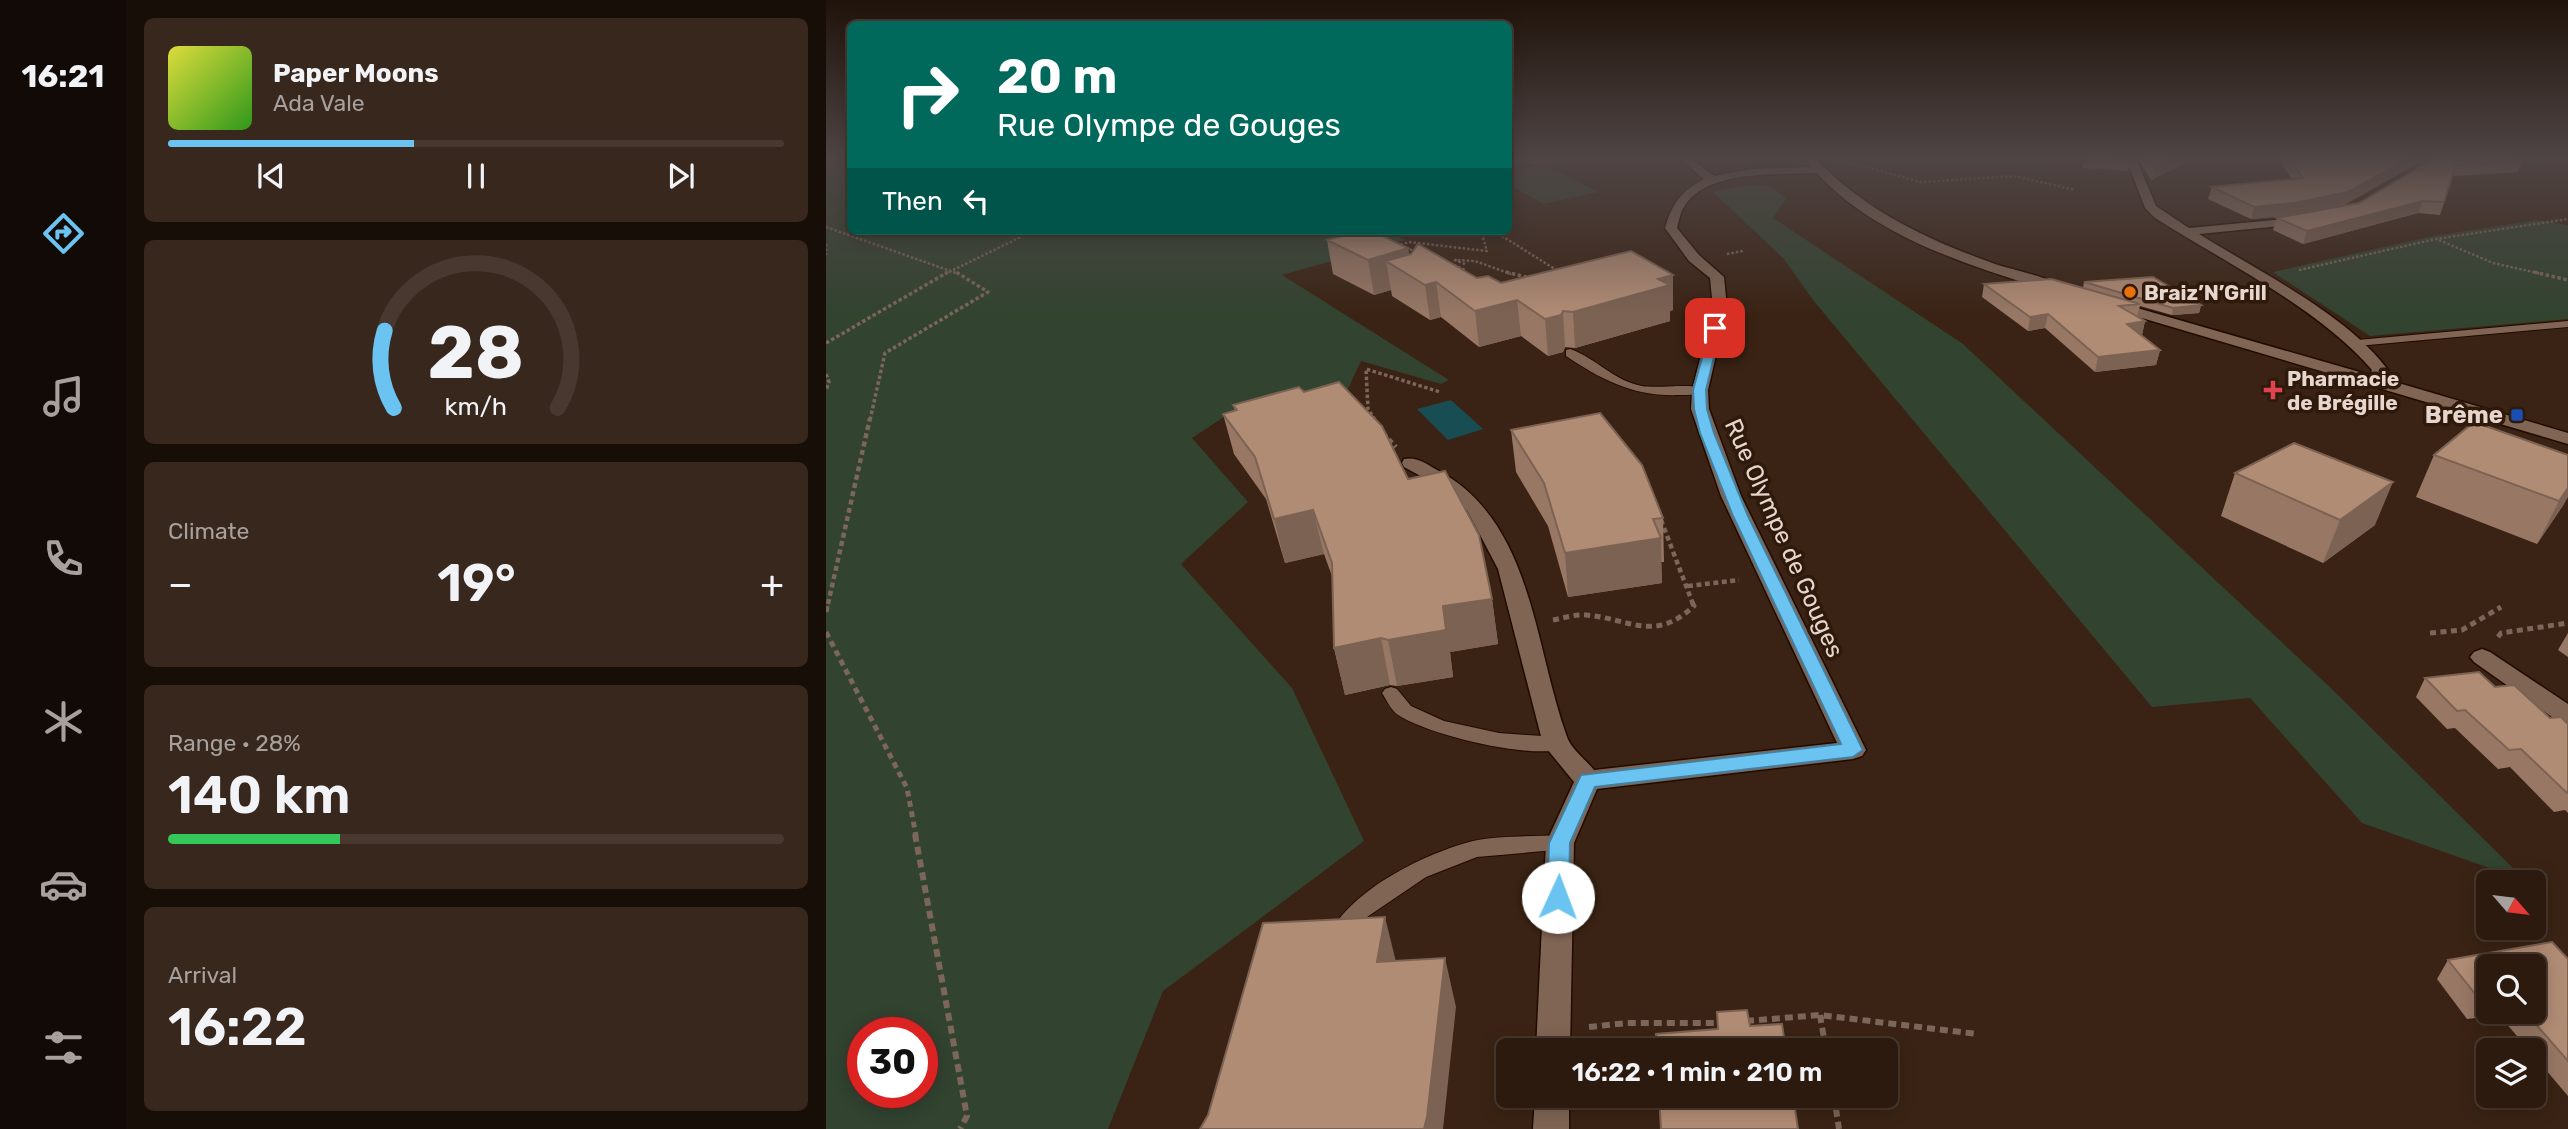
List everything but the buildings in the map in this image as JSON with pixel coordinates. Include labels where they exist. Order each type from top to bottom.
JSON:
[{"type":"street","name":"Rue Olympe de Gouges","points":[[1588,780],[1853,750],[1731,496],[1707,433],[1700,409],[1700,390],[1720,308],[1717,277],[1694,258],[1671,228],[1673,211]]},
{"type":"street","points":[[1872,211],[1924,239],[2071,293]]},
{"type":"street","points":[[2155,211],[2291,297],[2357,343],[2380,370],[2376,380]]},
{"type":"street","points":[[2186,232],[2311,218]]},
{"type":"street","points":[[2097,300],[2269,353],[2376,380],[2568,439]]},
{"type":"street","points":[[1411,463],[1442,480],[1475,507],[1510,569],[1556,744],[1588,780],[1560,843],[1553,1038]]},
{"type":"street","points":[[2482,657],[2568,716]]},
{"type":"street","points":[[1551,1129],[1552,1108]]},
{"type":"lane","points":[[2357,343],[2568,324]]},
{"type":"lane","points":[[1570,353],[1623,387],[1656,393],[1700,390]]},
{"type":"lane","points":[[1391,693],[1401,708],[1433,724],[1525,744],[1556,744]]},
{"type":"lane","points":[[1331,947],[1359,909],[1418,871],[1475,849],[1560,843]]},
{"type":"path","points":[[2300,270],[2436,239],[2568,219]]},
{"type":"path","points":[[826,227],[847,234]]},
{"type":"path","points":[[826,612],[886,353],[988,292],[952,270],[849,235]]},
{"type":"path","points":[[826,343],[952,270],[1025,235]]},
{"type":"path","points":[[1421,254],[1400,245],[1409,242],[1487,251],[1482,235]]},
{"type":"path","points":[[1500,235],[1558,271]]},
{"type":"path","points":[[2436,239],[2493,263],[2568,279]]},
{"type":"path","points":[[826,244],[826,255]]},
{"type":"path","points":[[1465,264],[1455,260],[1475,259],[1510,275],[1538,278]]},
{"type":"path","points":[[1452,274],[1465,270],[1453,265]]},
{"type":"path","points":[[1411,463],[1381,430],[1368,409],[1366,369],[1440,392]]},
{"type":"path","points":[[826,374],[829,382],[826,390]]},
{"type":"path","points":[[1583,614],[1627,625],[1657,628],[1681,621],[1694,606],[1660,517]]},
{"type":"path","points":[[1688,586],[1769,576]]},
{"type":"path","points":[[2430,633],[2462,630],[2501,607]]},
{"type":"path","points":[[2501,633],[2568,623]]},
{"type":"path","points":[[826,632],[907,788],[967,1116],[960,1129]]},
{"type":"path","points":[[1739,1022],[1820,1015],[1977,1034]]},
{"type":"path","points":[[1820,1015],[1824,1038]]},
{"type":"path","points":[[1565,1038],[1627,1023],[1726,1023]]},
{"type":"path","points":[[1835,1108],[1839,1129]]},
{"type":"green space","points":[[826,211],[847,211],[847,235],[1395,235],[1406,240],[1282,275],[1449,380],[1441,384],[1361,361],[1346,393],[1250,400],[1192,438],[1248,502],[1181,564],[1292,688],[1364,841],[1163,991],[1108,1129],[826,1129]]},
{"type":"green space","points":[[1733,211],[1778,211],[1773,218],[1963,344],[2336,693],[2515,870],[2495,870],[2362,823],[2250,698],[2152,707],[1813,300],[1784,259]]},
{"type":"green space","points":[[2537,220],[2568,225],[2568,319],[2370,336],[2273,272],[2433,236]]},
{"type":"water","points":[[1451,400],[1483,429],[1448,440],[1417,409]]},
{"type":"place","name":"Braiz’N’Grill","points":[[2130,292]]},
{"type":"place","name":"Pharmacie de Brégille","points":[[2273,390]]},
{"type":"place","name":"Brême","points":[[2517,415]]},
{"type":"route","points":[[1558,897],[1560,843],[1588,780],[1853,750],[1731,496],[1707,433],[1700,409],[1700,390],[1715,328]]}]
